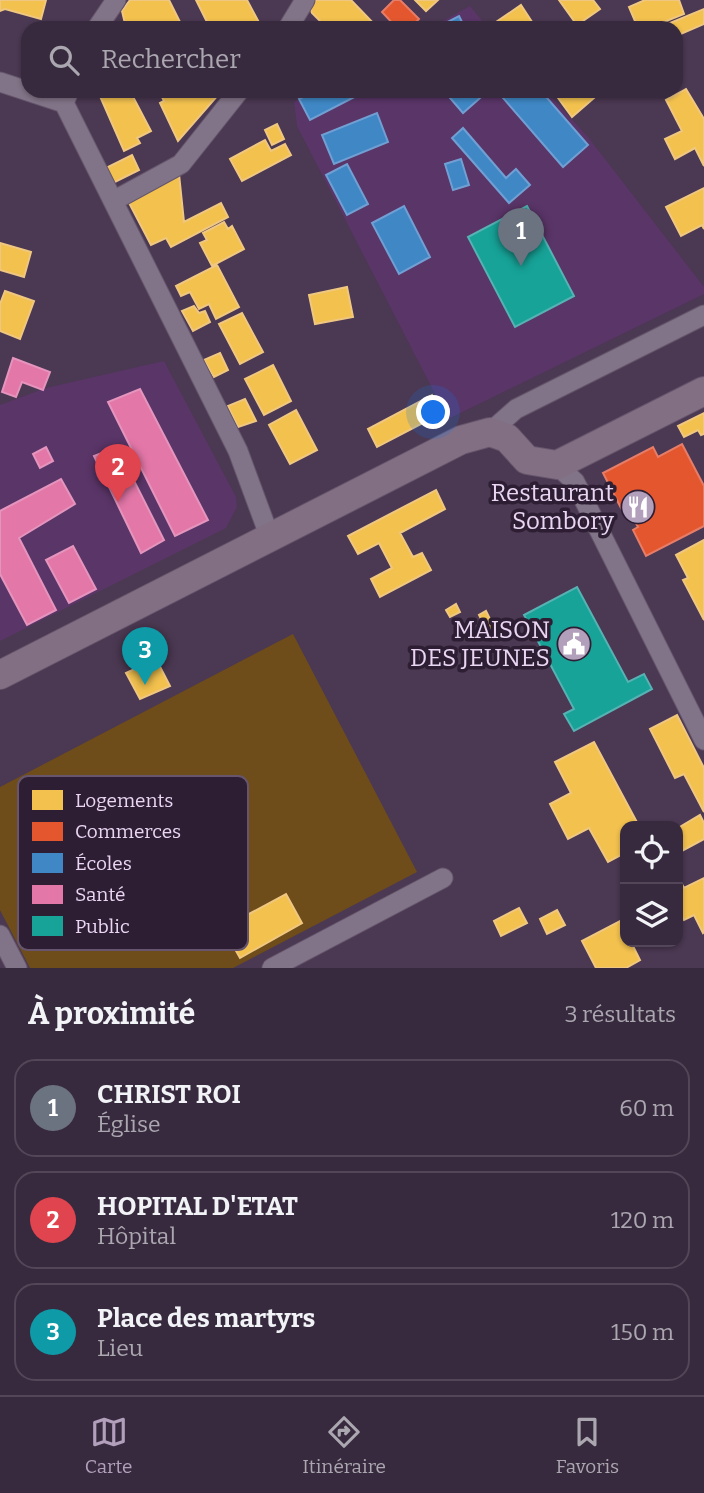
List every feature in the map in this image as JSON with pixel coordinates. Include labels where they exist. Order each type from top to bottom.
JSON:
[{"type":"main road","points":[[0,675],[461,440],[490,432],[507,438],[527,460],[556,465],[704,391]]},
{"type":"street","points":[[102,21],[116,0]]},
{"type":"street","points":[[292,21],[305,0]]},
{"type":"street","points":[[0,82],[21,87]]},
{"type":"street","points":[[67,98],[113,201],[238,451],[269,536]]},
{"type":"street","points":[[113,201],[181,164],[233,98]]},
{"type":"street","points":[[490,432],[516,409],[704,315]]},
{"type":"street","points":[[556,465],[575,482],[704,740]]},
{"type":"street","points":[[272,968],[443,878]]},
{"type":"street","points":[[0,935],[17,968]]},
{"type":"shaded area","points":[[470,6],[482,21],[443,21]]},
{"type":"shaded area","points":[[301,98],[552,98],[588,137],[704,287],[704,294],[448,419],[297,126],[294,102]]},
{"type":"shaded area","points":[[164,361],[236,497],[237,507],[226,528],[0,641],[0,405],[46,388]]},
{"type":"shaded area","points":[[293,634],[417,872],[233,968],[30,968],[21,950],[248,950],[248,776],[21,776]]},
{"type":"shaded area","points":[[18,778],[18,945],[0,910],[0,787]]},
{"type":"building: Logements","points":[[0,0],[46,0],[41,19],[5,9],[0,11]]},
{"type":"building: Logements","points":[[130,0],[169,0],[180,21],[124,21],[122,11]]},
{"type":"building: Logements","points":[[196,0],[247,0],[258,21],[206,21]]},
{"type":"building: Logements","points":[[314,0],[351,0],[371,21],[320,21],[310,7]]},
{"type":"building: Logements","points":[[415,0],[438,0],[426,11]]},
{"type":"building: Logements","points":[[559,0],[593,0],[600,9],[583,21],[574,21]]},
{"type":"building: Logements","points":[[645,0],[679,0],[684,14],[666,21],[635,21],[629,7]]},
{"type":"building: Logements","points":[[521,5],[531,21],[497,21]]},
{"type":"building: Logements","points":[[704,9],[704,24],[683,33],[683,21],[675,21]]},
{"type":"building: Logements","points":[[686,89],[704,119],[704,166],[695,148],[675,159],[665,139],[682,131],[666,100],[683,98],[683,91]]},
{"type":"building: Logements","points":[[101,98],[134,98],[151,131],[137,138],[140,143],[124,151]]},
{"type":"building: Logements","points":[[162,98],[215,98],[178,141],[160,103],[164,101]]},
{"type":"building: Logements","points":[[558,98],[594,98],[572,117]]},
{"type":"building: Logements","points":[[277,124],[284,139],[272,145],[265,130]]},
{"type":"building: Logements","points":[[265,140],[271,151],[285,144],[291,155],[242,181],[230,159]]},
{"type":"building: Logements","points":[[132,155],[139,170],[113,183],[106,168]]},
{"type":"building: Logements","points":[[179,174],[184,222],[221,203],[228,217],[171,247],[166,238],[151,245],[128,201]]},
{"type":"building: Logements","points":[[704,188],[704,229],[702,225],[681,236],[666,207]]},
{"type":"building: Logements","points":[[224,222],[228,229],[232,226],[244,249],[212,266],[200,243],[207,240],[203,233]]},
{"type":"building: Logements","points":[[0,243],[31,252],[24,277],[0,270]]},
{"type":"building: Logements","points":[[217,265],[239,307],[216,319],[209,304],[199,309],[190,292],[181,296],[176,286]]},
{"type":"building: Logements","points":[[347,287],[353,317],[315,324],[309,295]]},
{"type":"building: Logements","points":[[5,291],[34,301],[20,339],[0,331],[0,304]]},
{"type":"building: Logements","points":[[194,306],[199,313],[205,311],[210,322],[193,331],[182,311]]},
{"type":"building: Logements","points":[[242,313],[263,352],[240,364],[219,324]]},
{"type":"building: Logements","points":[[220,353],[228,370],[214,377],[204,360]]},
{"type":"building: Logements","points":[[273,365],[291,401],[264,415],[245,379]]},
{"type":"building: Logements","points":[[432,395],[442,413],[377,447],[368,429]]},
{"type":"building: Logements","points":[[245,399],[256,421],[238,427],[228,406]]},
{"type":"building: Logements","points":[[296,410],[317,450],[290,464],[269,425]]},
{"type":"building: Logements","points":[[704,413],[704,434],[701,435],[698,430],[684,437],[678,426]]},
{"type":"building: Logements","points":[[436,490],[445,509],[400,533],[413,557],[422,553],[431,570],[380,597],[371,579],[392,568],[379,543],[358,554],[348,536]]},
{"type":"building: Logements","points":[[704,540],[704,620],[683,580],[688,578],[676,555]]},
{"type":"building: Logements","points":[[456,604],[460,612],[450,617],[446,610]]},
{"type":"building: Logements","points":[[486,611],[494,627],[487,631],[479,615]]},
{"type":"building: Logements","points":[[156,659],[170,686],[140,699],[126,673]]},
{"type":"building: Logements","points":[[677,715],[704,768],[704,812],[684,774],[675,778],[650,729]]},
{"type":"building: Logements","points":[[594,742],[636,821],[620,821],[620,856],[608,862],[589,828],[568,839],[550,804],[571,793],[555,762]]},
{"type":"building: Logements","points":[[700,815],[704,823],[704,839],[683,850],[683,825]]},
{"type":"building: Logements","points":[[704,878],[703,933],[694,915],[684,920],[683,918],[683,886],[684,888]]},
{"type":"building: Logements","points":[[286,894],[302,923],[240,958],[235,950],[248,950],[248,915]]},
{"type":"building: Logements","points":[[519,908],[527,923],[501,936],[494,921]]},
{"type":"building: Logements","points":[[557,910],[565,925],[547,934],[540,919]]},
{"type":"building: Logements","points":[[620,921],[620,947],[634,947],[640,960],[626,968],[596,968],[582,941]]},
{"type":"building: Commerces","points":[[394,0],[400,0],[419,19],[390,21],[382,12]]},
{"type":"building: Commerces","points":[[682,444],[704,486],[704,526],[646,556],[633,530],[638,527],[626,505],[621,508],[603,473],[653,447],[658,457]]},
{"type":"building: Écoles","points":[[301,98],[352,98],[310,120],[299,99]]},
{"type":"building: Écoles","points":[[450,98],[480,98],[463,113]]},
{"type":"building: Écoles","points":[[503,98],[547,98],[588,145],[563,167]]},
{"type":"building: Écoles","points":[[377,113],[388,142],[334,164],[322,135]]},
{"type":"building: Écoles","points":[[463,128],[506,178],[516,169],[530,185],[509,203],[452,138]]},
{"type":"building: Écoles","points":[[461,159],[469,185],[453,190],[445,164]]},
{"type":"building: Écoles","points":[[347,164],[368,204],[347,215],[326,175]]},
{"type":"building: Écoles","points":[[404,206],[430,257],[399,274],[372,223]]},
{"type":"building: Santé","points":[[13,358],[50,372],[43,390],[22,382],[16,397],[2,392]]},
{"type":"building: Santé","points":[[140,389],[208,520],[175,536],[108,402]]},
{"type":"building: Santé","points":[[46,447],[53,461],[40,468],[33,454]]},
{"type":"building: Santé","points":[[117,447],[164,540],[141,553],[94,456]]},
{"type":"building: Santé","points":[[61,479],[75,504],[19,538],[56,610],[27,625],[0,574],[0,511]]},
{"type":"building: Santé","points":[[73,546],[96,589],[69,603],[46,560]]},
{"type":"building: Public","points":[[527,206],[574,296],[515,327],[468,237]]},
{"type":"building: Public","name":"MAISON DES JEUNES","points":[[577,587],[628,682],[644,674],[652,689],[574,731],[564,714],[574,709],[524,615]]},
{"type":"place","name":"CHRIST ROI","points":[[521,266]]},
{"type":"place","name":"HOPITAL D'ETAT","points":[[118,502]]},
{"type":"place","name":"Restaurant Sombory","points":[[638,507]]},
{"type":"place","name":"MAISON DES JEUNES","points":[[574,644]]},
{"type":"place","name":"Place des martyrs","points":[[145,685]]}]
